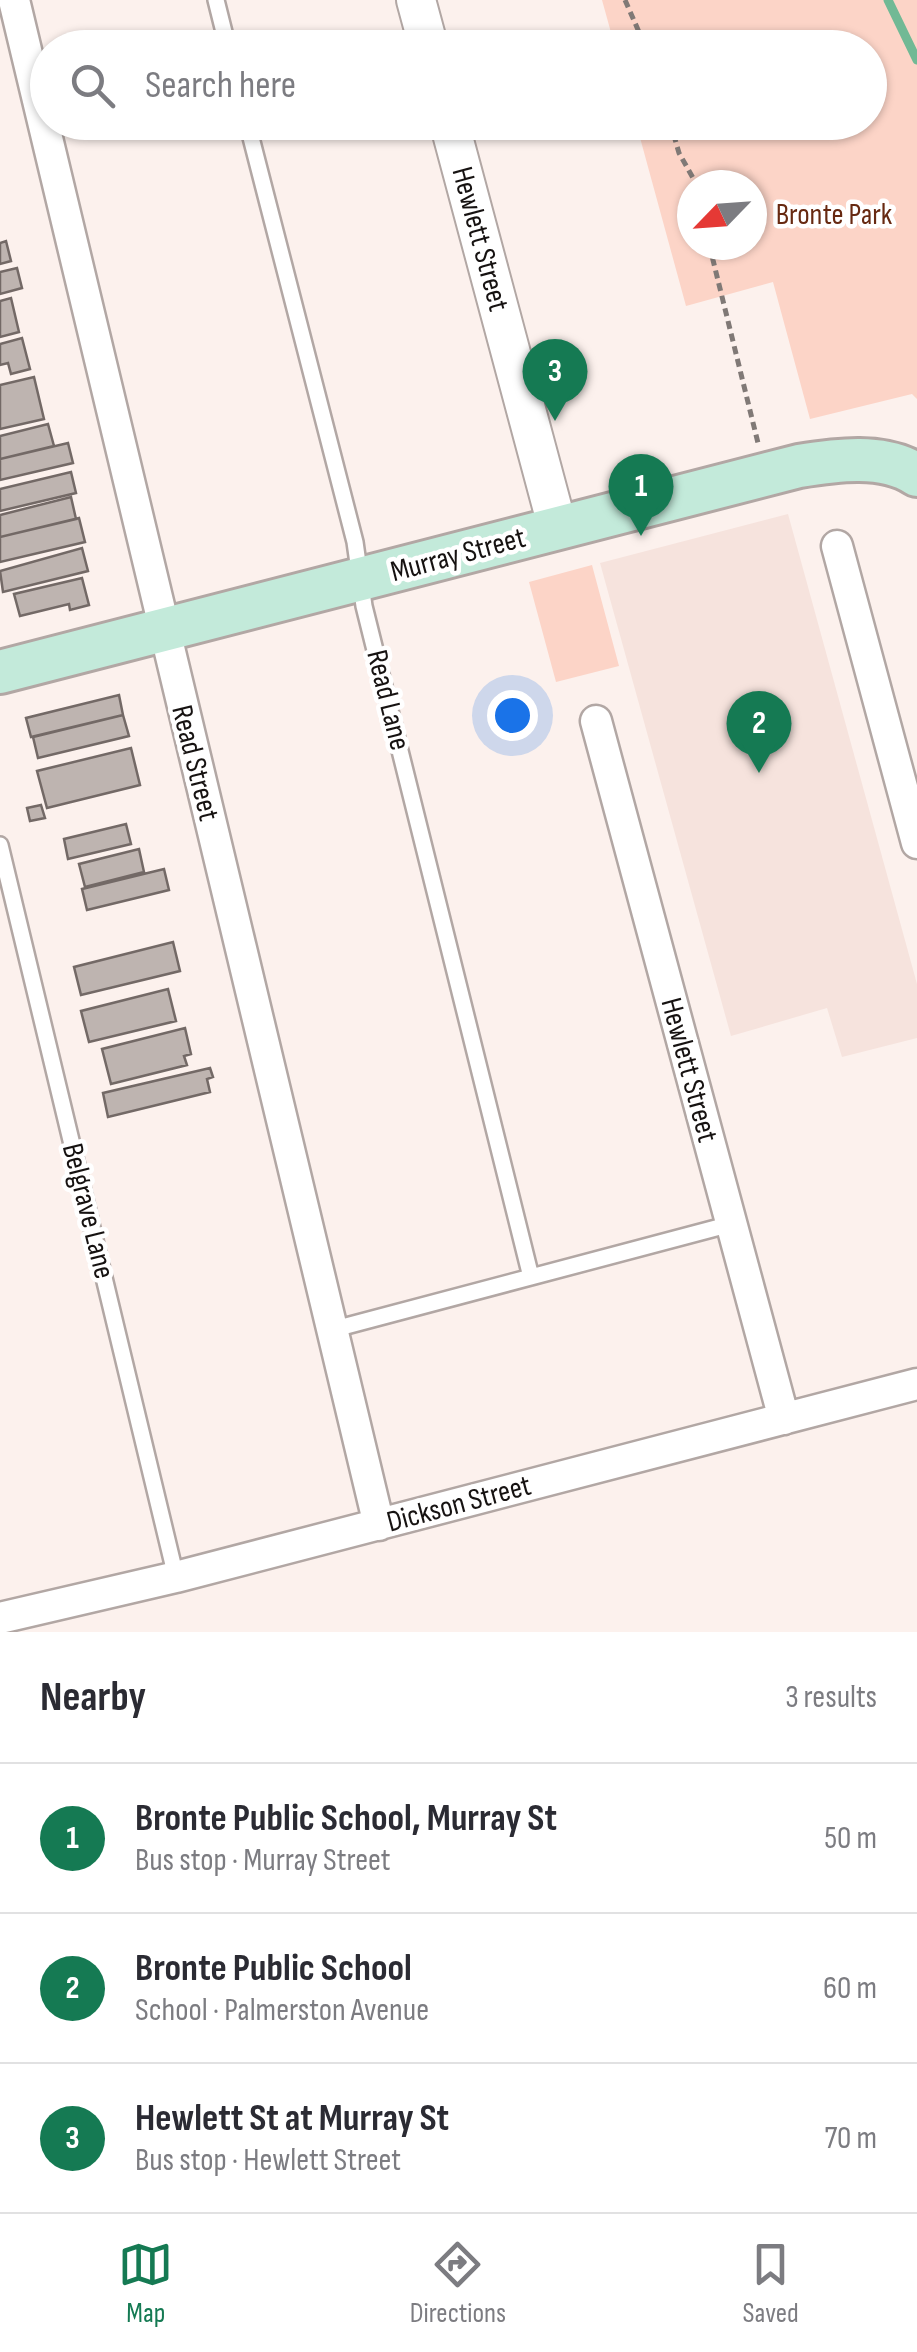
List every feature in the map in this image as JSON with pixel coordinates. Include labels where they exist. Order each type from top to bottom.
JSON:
[{"type":"main road","name":"Murray Street","points":[[0,672],[838,460],[891,464],[917,475]]},
{"type":"street","name":"Read Street","points":[[14,0],[30,68]]},
{"type":"street","points":[[416,0],[424,30]]},
{"type":"street","name":"Read Street","points":[[47,140],[378,1525]]},
{"type":"street","name":"Hewlett Street","points":[[454,140],[558,529]]},
{"type":"street","points":[[838,546],[917,843]]},
{"type":"street","name":"Hewlett Street","points":[[596,722],[784,1419]]},
{"type":"street","name":"Dickson Street","points":[[0,1618],[61,1619],[176,1577],[917,1384]]},
{"type":"lane","points":[[216,0],[224,30]]},
{"type":"lane","name":"Read Lane","points":[[252,140],[355,542],[364,606],[531,1277]]},
{"type":"lane","name":"Belgrave Lane","points":[[0,845],[176,1577]]},
{"type":"lane","points":[[332,1330],[730,1224]]},
{"type":"path","points":[[625,0],[638,30]]},
{"type":"path","points":[[675,140],[689,170]]},
{"type":"path","points":[[713,260],[765,476]]},
{"type":"shaded area","points":[[788,514],[917,984],[917,1038],[842,1057],[827,1008],[731,1036],[600,563]]},
{"type":"green space","name":"Bronte Park","points":[[602,0],[917,0],[917,399],[912,394],[810,419],[773,282],[686,306],[641,140],[887,140],[887,30],[610,30]]},
{"type":"green space","points":[[592,565],[619,666],[556,682],[529,582]]},
{"type":"building","points":[[6,241],[11,261],[0,264],[0,243]]},
{"type":"building","points":[[17,268],[22,288],[0,294],[0,272]]},
{"type":"building","points":[[11,298],[19,332],[0,337],[0,301]]},
{"type":"building","points":[[22,338],[30,369],[11,374],[8,363],[0,365],[0,344]]},
{"type":"building","points":[[34,377],[44,419],[0,429],[0,385]]},
{"type":"building","points":[[48,424],[54,446],[0,459],[0,436]]},
{"type":"building","points":[[68,443],[73,463],[0,480],[0,459]]},
{"type":"building","points":[[71,472],[76,493],[0,511],[0,489]]},
{"type":"building","points":[[71,497],[76,519],[0,537],[0,515]]},
{"type":"building","points":[[79,518],[85,542],[0,562],[0,537]]},
{"type":"building","points":[[82,548],[88,571],[3,592],[0,571]]},
{"type":"building","points":[[82,578],[89,605],[70,610],[69,604],[20,616],[14,594]]},
{"type":"building","points":[[119,695],[123,715],[31,737],[26,718]]},
{"type":"building","points":[[123,715],[129,736],[38,758],[33,737]]},
{"type":"building","points":[[131,748],[140,785],[47,808],[37,771]]},
{"type":"building","points":[[41,805],[45,818],[30,821],[27,808]]},
{"type":"building","points":[[126,824],[131,844],[68,859],[64,839]]},
{"type":"building","points":[[139,849],[144,872],[85,887],[79,864]]},
{"type":"building","points":[[164,869],[169,890],[87,910],[82,889]]},
{"type":"building","points":[[173,942],[180,971],[81,995],[74,967]]},
{"type":"building","points":[[168,989],[176,1021],[89,1042],[81,1011]]},
{"type":"building","points":[[185,1028],[191,1054],[184,1056],[187,1065],[111,1084],[102,1049]]},
{"type":"building","points":[[210,1068],[210,1092],[108,1117],[103,1093]]},
{"type":"waterway","points":[[888,0],[917,60]]},
{"type":"place","name":"Hewlett St at Murray St","points":[[555,421]]},
{"type":"place","name":"Bronte Public School, Murray St","points":[[641,536]]},
{"type":"place","name":"Bronte Public School","points":[[759,773]]}]
